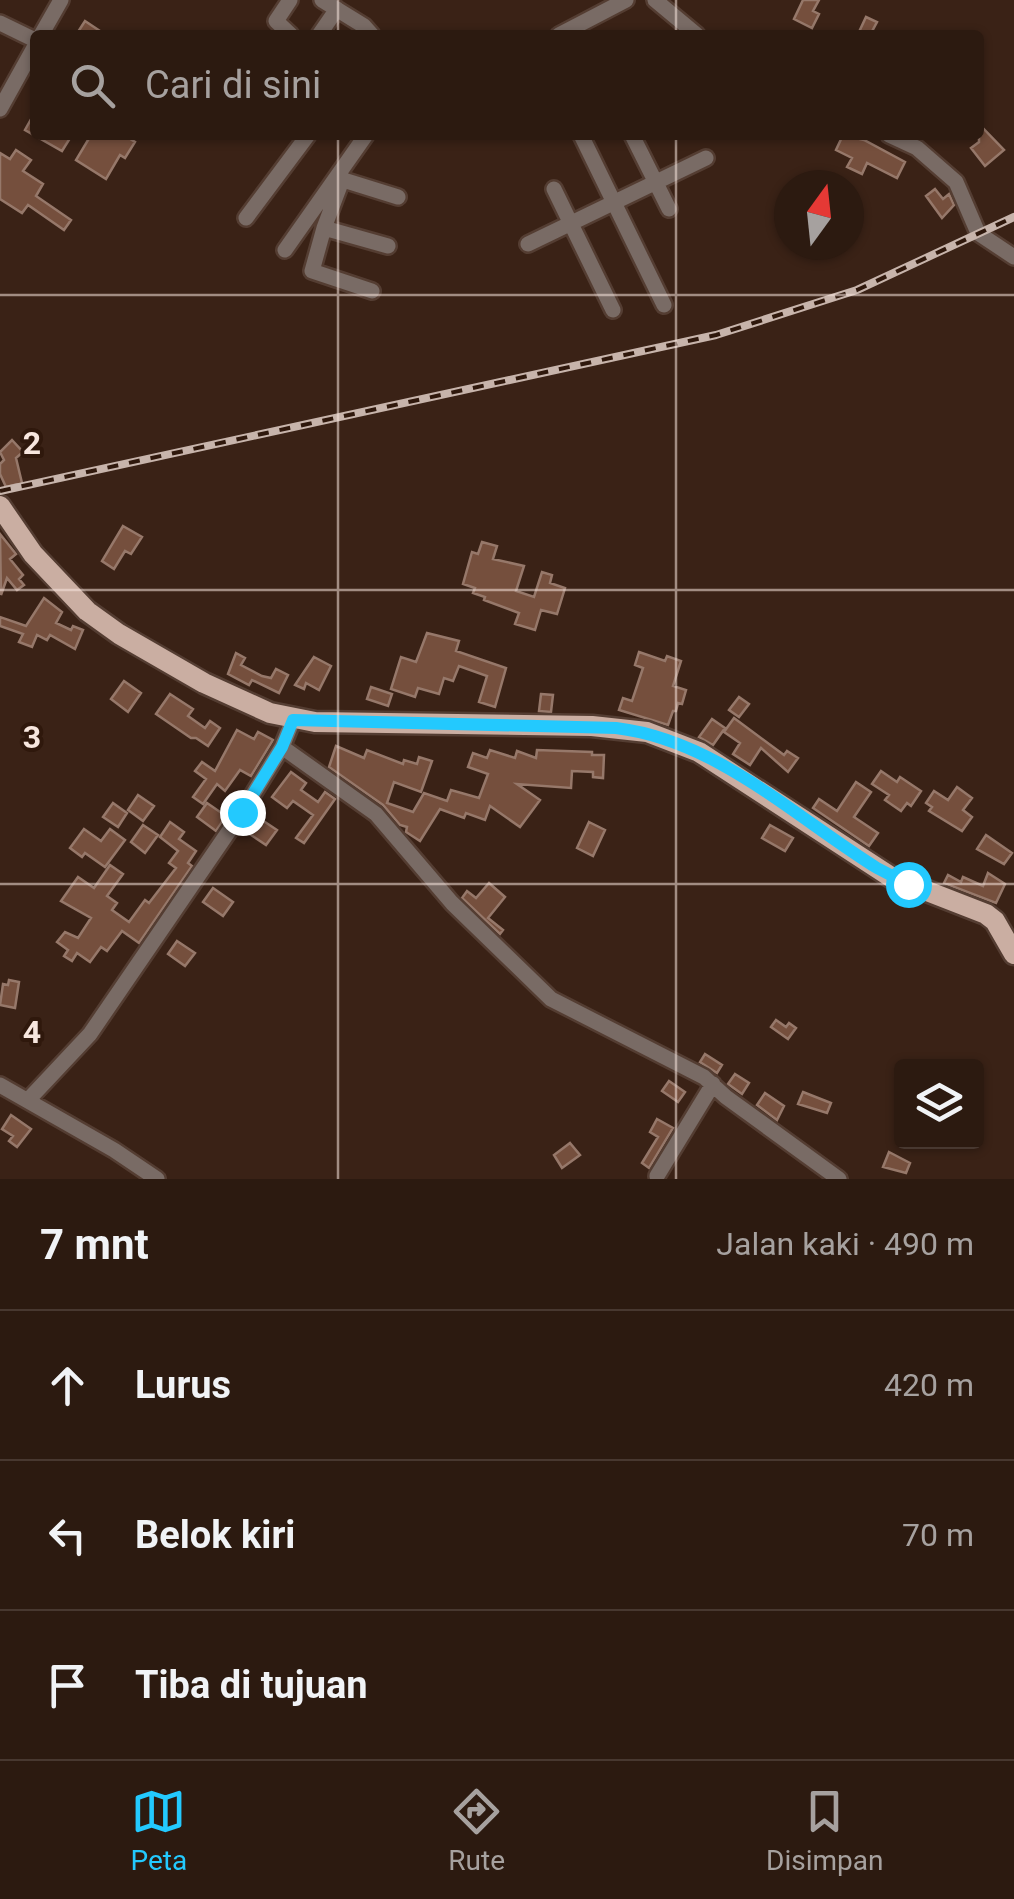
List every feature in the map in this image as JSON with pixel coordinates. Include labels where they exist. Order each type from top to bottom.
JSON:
[{"type":"main road","points":[[0,506],[33,554],[87,611],[204,683],[270,714],[293,720],[592,726],[647,732],[699,752],[891,876],[986,914],[1014,954]]},
{"type":"street","points":[[45,30],[61,0]]},
{"type":"street","points":[[285,30],[276,22],[290,0]]},
{"type":"street","points":[[322,0],[368,30]]},
{"type":"street","points":[[582,30],[626,0]]},
{"type":"street","points":[[656,0],[692,30]]},
{"type":"street","points":[[322,30],[337,9]]},
{"type":"street","points":[[0,24],[30,40]]},
{"type":"street","points":[[0,109],[30,52]]},
{"type":"street","points":[[246,218],[304,140]]},
{"type":"street","points":[[285,250],[340,178],[363,140]]},
{"type":"street","points":[[583,140],[664,304]]},
{"type":"street","points":[[634,140],[668,209]]},
{"type":"street","points":[[900,140],[917,148],[956,182],[978,234],[1014,257]]},
{"type":"street","points":[[528,244],[706,158]]},
{"type":"street","points":[[340,178],[398,198]]},
{"type":"street","points":[[340,178],[312,270],[372,291]]},
{"type":"street","points":[[554,189],[614,310]]},
{"type":"street","points":[[324,228],[388,246]]},
{"type":"street","points":[[29,1099],[90,1034],[282,747],[293,720]]},
{"type":"street","points":[[282,747],[376,814],[452,903],[551,999],[713,1084],[839,1179]]},
{"type":"street","points":[[657,1176],[713,1084]]},
{"type":"street","points":[[0,1085],[158,1179]]},
{"type":"building","points":[[803,0],[819,0],[813,11],[819,14],[812,28],[794,19]]},
{"type":"building","points":[[866,17],[877,22],[873,30],[860,30]]},
{"type":"building","points":[[85,21],[98,30],[79,30]]},
{"type":"building","points":[[984,129],[1004,150],[985,166],[971,148],[984,140]]},
{"type":"building","points":[[43,140],[69,140],[62,151]]},
{"type":"building","points":[[88,140],[135,142],[125,158],[120,155],[106,179],[76,160]]},
{"type":"building","points":[[841,140],[864,140],[905,162],[897,178],[867,163],[864,170],[853,170],[847,167],[852,158],[836,150]]},
{"type":"building","points":[[16,150],[31,160],[23,171],[43,184],[36,196],[71,220],[64,230],[28,205],[22,213],[0,199],[0,153],[10,159]]},
{"type":"building","points":[[935,189],[943,199],[949,194],[954,205],[942,218],[926,196]]},
{"type":"building","points":[[12,440],[23,452],[16,458],[22,483],[6,487],[0,474],[4,460],[0,452]]},
{"type":"building","points":[[123,526],[142,537],[131,554],[125,551],[114,569],[102,561]]},
{"type":"building","points":[[0,534],[16,554],[10,559],[23,575],[19,579],[24,585],[17,590],[7,578],[1,595]]},
{"type":"building","points":[[482,542],[497,546],[493,559],[524,566],[516,591],[534,597],[542,572],[552,575],[550,583],[565,588],[557,614],[541,610],[535,630],[515,624],[519,613],[484,600],[485,597],[473,593],[475,588],[463,584],[472,552],[478,554]]},
{"type":"building","points":[[44,598],[62,612],[56,623],[71,630],[73,626],[83,630],[75,649],[50,635],[47,640],[37,635],[32,647],[19,642],[23,634],[0,626],[0,617],[26,626]]},
{"type":"building","points":[[427,633],[459,641],[456,651],[506,668],[495,707],[479,702],[487,676],[459,666],[453,681],[444,678],[439,694],[418,688],[415,697],[391,689],[401,657],[416,662]]},
{"type":"building","points":[[639,652],[665,661],[667,656],[681,661],[673,686],[686,690],[668,725],[619,710],[623,698],[632,701],[643,668],[635,665]]},
{"type":"building","points":[[236,653],[245,658],[241,665],[262,676],[271,678],[276,669],[288,675],[279,693],[228,674]]},
{"type":"building","points":[[314,657],[331,666],[319,690],[306,683],[304,689],[295,685]]},
{"type":"building","points":[[124,681],[141,693],[128,712],[111,699]]},
{"type":"building","points":[[371,687],[392,694],[388,706],[367,699]]},
{"type":"building","points":[[170,694],[193,709],[188,716],[205,728],[210,721],[220,728],[208,746],[156,714]]},
{"type":"building","points":[[541,694],[553,695],[551,712],[539,711]]},
{"type":"building","points":[[739,697],[749,704],[739,717],[729,710]]},
{"type":"building","points":[[734,718],[784,755],[787,751],[798,758],[788,772],[761,748],[750,765],[733,754],[740,743],[724,732]]},
{"type":"building","points":[[712,719],[725,728],[713,745],[699,737]]},
{"type":"building","points":[[237,730],[254,739],[258,732],[273,740],[251,776],[240,770],[225,791],[217,784],[203,804],[193,797],[206,779],[195,771],[202,762],[215,771]]},
{"type":"building","points":[[336,746],[364,758],[367,750],[403,764],[404,760],[417,764],[419,757],[432,761],[421,792],[394,782],[387,803],[413,812],[424,793],[447,801],[451,790],[479,798],[488,774],[468,767],[473,753],[487,758],[490,750],[515,758],[517,751],[536,758],[537,750],[592,752],[604,755],[603,778],[593,777],[593,772],[572,771],[571,788],[517,784],[540,800],[520,827],[490,806],[485,820],[466,813],[464,818],[440,809],[420,841],[406,832],[407,827],[400,825],[383,805],[329,767]]},
{"type":"building","points":[[881,771],[897,782],[900,777],[921,791],[911,806],[907,803],[901,811],[885,800],[889,795],[872,784]]},
{"type":"building","points":[[291,772],[306,783],[301,790],[318,802],[325,792],[335,799],[304,843],[296,838],[313,815],[293,801],[287,808],[272,797]]},
{"type":"building","points":[[856,782],[871,792],[854,817],[878,833],[869,846],[813,808],[819,799],[837,811]]},
{"type":"building","points":[[957,787],[972,798],[963,810],[972,817],[962,831],[929,811],[932,807],[926,803],[934,791],[948,800]]},
{"type":"building","points":[[138,795],[154,806],[143,821],[128,810]]},
{"type":"building","points":[[113,803],[127,813],[118,827],[103,817]]},
{"type":"building","points":[[207,803],[226,816],[216,831],[197,817]]},
{"type":"building","points":[[259,818],[277,830],[266,845],[248,833]]},
{"type":"building","points":[[170,822],[184,832],[179,839],[196,851],[188,863],[192,866],[139,943],[122,931],[107,951],[101,947],[90,962],[77,953],[72,961],[64,956],[68,950],[57,942],[65,932],[78,938],[91,918],[61,901],[78,877],[94,888],[110,865],[123,874],[107,896],[117,903],[112,910],[129,922],[176,868],[169,863],[178,851],[160,837]]},
{"type":"building","points":[[589,822],[605,830],[593,856],[577,848]]},
{"type":"building","points":[[143,825],[158,835],[145,853],[131,842]]},
{"type":"building","points":[[770,825],[793,838],[785,851],[762,838]]},
{"type":"building","points":[[84,829],[101,841],[110,829],[125,840],[105,867],[70,848]]},
{"type":"building","points":[[986,835],[1012,853],[1004,864],[977,849]]},
{"type":"building","points":[[988,873],[1005,884],[996,903],[944,883],[948,875],[983,886]]},
{"type":"building","points":[[489,883],[505,897],[488,918],[503,930],[500,934],[462,898],[467,891],[476,898]]},
{"type":"building","points":[[213,888],[233,902],[223,916],[203,902]]},
{"type":"building","points":[[177,941],[195,953],[185,966],[168,954]]},
{"type":"building","points":[[9,980],[19,982],[15,1008],[0,1005],[3,984],[8,985]]},
{"type":"building","points":[[776,1020],[796,1028],[788,1039],[771,1027]]},
{"type":"building","points":[[705,1054],[722,1065],[717,1073],[700,1062]]},
{"type":"building","points":[[735,1074],[749,1083],[742,1094],[728,1084]]},
{"type":"building","points":[[669,1081],[685,1092],[678,1102],[662,1091]]},
{"type":"building","points":[[803,1092],[831,1103],[827,1113],[798,1104]]},
{"type":"building","points":[[765,1093],[784,1106],[777,1120],[757,1105]]},
{"type":"building","points":[[11,1115],[31,1129],[17,1147],[9,1141],[13,1136],[2,1129]]},
{"type":"building","points":[[657,1119],[673,1128],[649,1168],[642,1163],[658,1137],[650,1132]]},
{"type":"building","points":[[570,1143],[580,1155],[562,1168],[554,1155]]},
{"type":"building","points":[[889,1152],[910,1163],[906,1173],[883,1167]]},
{"type":"railway","points":[[0,491],[716,335],[857,290],[1014,217]]},
{"type":"route","points":[[242,812],[282,747],[293,720],[616,728],[647,732],[699,752],[877,868],[908,884]]}]
